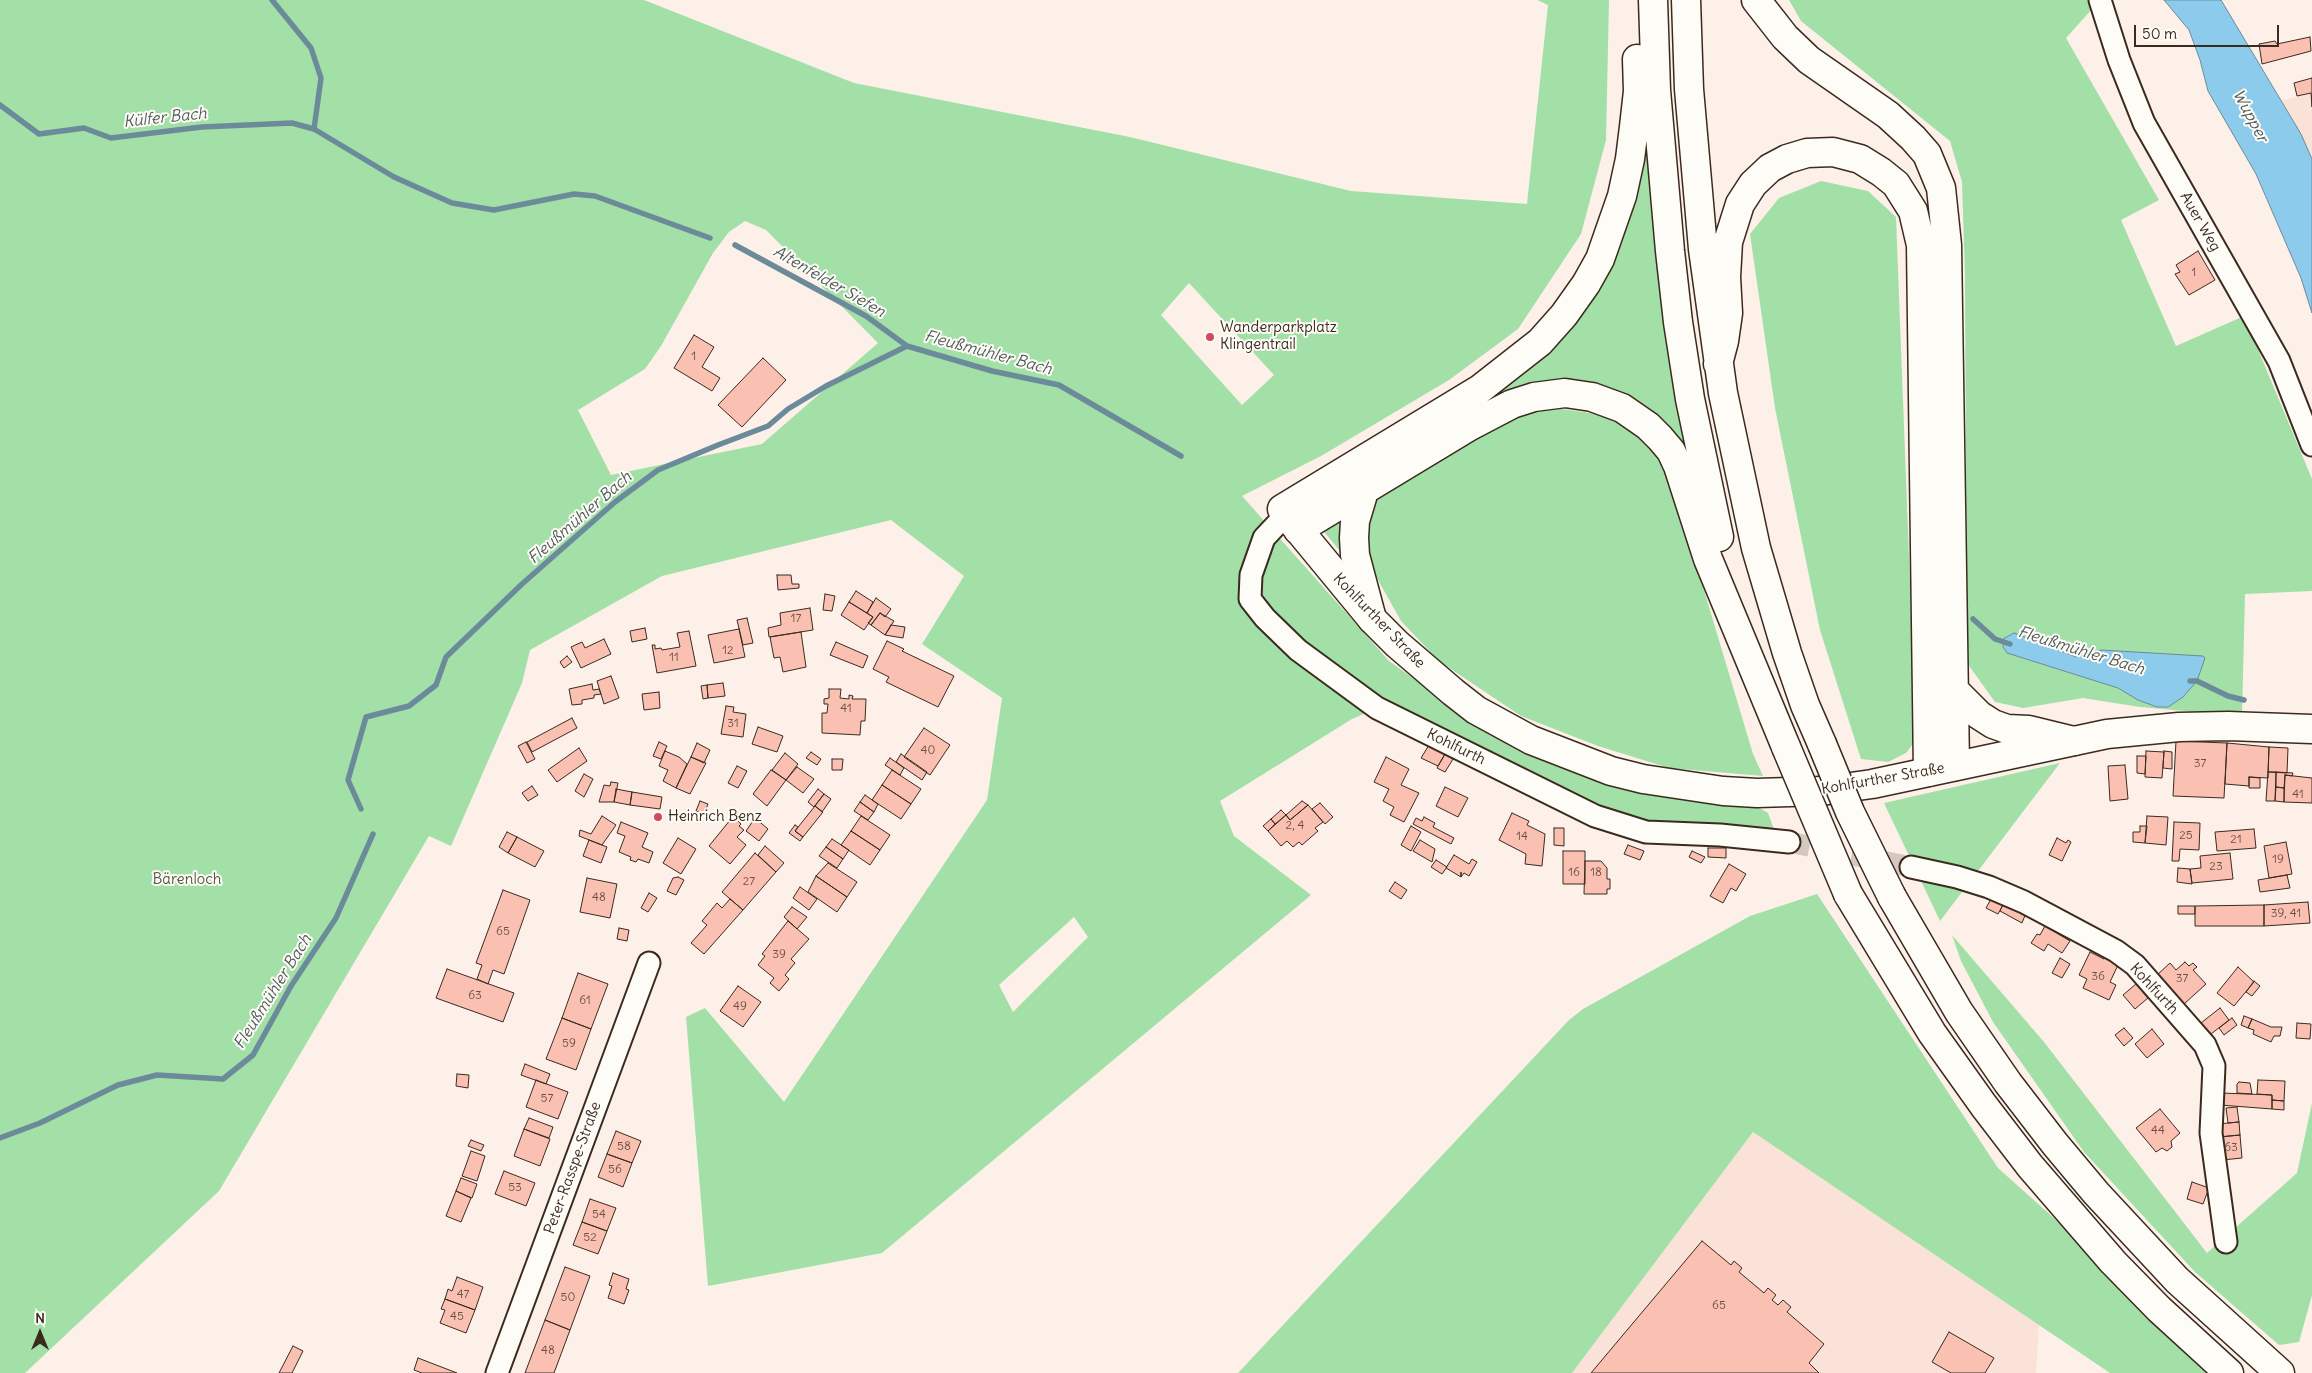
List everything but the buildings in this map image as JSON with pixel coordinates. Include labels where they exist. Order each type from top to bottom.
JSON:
[{"type":"main road","points":[[1289,519],[1329,478],[1480,389],[1540,342],[1564,315],[1586,284],[1600,259],[1622,196],[1630,159],[1638,91],[1637,14],[1639,0]]},
{"type":"main road","points":[[1652,0],[1656,90],[1669,242],[1686,370],[1711,503],[1754,669]]},
{"type":"main road","points":[[1686,0],[1689,89],[1703,248],[1718,364],[1742,490],[1756,548],[1787,653],[1805,705],[1850,812],[1892,897],[1959,1012],[2008,1083],[2055,1144],[2108,1206],[2178,1280],[2280,1373]]},
{"type":"main road","points":[[1756,0],[1785,37],[1809,60],[1888,115],[1907,132],[1926,154],[1941,188],[1947,245],[1956,766]]},
{"type":"main road","points":[[1718,364],[1728,313],[1726,277],[1728,242],[1740,204],[1753,184],[1770,168],[1787,159],[1807,153],[1833,152],[1860,159],[1896,184],[1913,211],[1921,245],[1928,772]]},
{"type":"main road","points":[[1289,519],[1364,491],[1493,413],[1527,399],[1550,394],[1579,394],[1622,408],[1648,426],[1660,438],[1678,466],[1708,559],[1848,894],[1932,1033],[2030,1166],[2113,1262],[2159,1309],[2229,1373]]},
{"type":"main road","points":[[1364,491],[1356,521],[1355,546],[1372,619]]},
{"type":"main road","name":"Kohlfurther Straße","points":[[1289,519],[1372,619],[1430,674],[1476,710],[1531,740],[1611,771],[1682,786],[1757,793],[1822,791],[1872,784],[2107,734],[2179,727],[2228,726],[2312,729]]},
{"type":"main road","points":[[1954,690],[1979,716],[1993,724],[2007,729],[2029,730],[2074,741]]},
{"type":"street","name":"Auer Weg","points":[[2100,0],[2119,60],[2144,123],[2279,361],[2311,442]]},
{"type":"street","name":"Kohlfurth","points":[[1289,519],[1279,522],[1264,538],[1251,575],[1250,599],[1265,618],[1298,650],[1377,708],[1595,816],[1646,832],[1720,834],[1789,842]]},
{"type":"street","name":"Kohlfurth","points":[[1911,867],[1957,877],[1989,887],[2024,902],[2116,951],[2135,965],[2205,1045],[2214,1066],[2211,1133],[2226,1242]]},
{"type":"street","name":"Peter-Rasspe-Straße","points":[[497,1373],[649,963]]},
{"type":"shaded area","points":[[2312,93],[2312,159],[2280,101]]},
{"type":"shaded area","points":[[1753,1132],[2039,1325],[2036,1373],[1572,1373]]},
{"type":"green space","name":"Bärenloch","points":[[0,0],[644,0],[854,83],[1130,137],[1351,191],[1527,204],[1548,5],[1537,0],[1609,0],[1606,140],[1581,234],[1518,329],[1449,380],[1321,456],[1242,496],[1389,661],[1469,718],[1756,806],[1768,813],[1776,835],[1654,824],[1597,809],[1389,703],[1352,719],[1220,801],[1234,836],[1311,895],[882,1253],[708,1286],[686,1017],[705,1008],[784,1102],[987,800],[1002,698],[922,644],[964,576],[891,520],[662,576],[530,650],[522,683],[451,846],[429,836],[219,1191],[25,1373],[0,1373]],"holes":[[[745,221],[766,230],[878,343],[762,444],[611,475],[578,410],[645,369],[661,346],[713,253],[729,232]],[[1189,283],[1274,375],[1242,405],[1161,315]],[[1074,917],[1088,937],[1013,1012],[999,985]]]},
{"type":"green space","points":[[1789,0],[2100,0],[2066,38],[2159,200],[2121,220],[2176,346],[2244,316],[2312,479],[2312,591],[2245,594],[2242,716],[2140,707],[2083,698],[2023,708],[1995,702],[1967,663],[1965,275],[1962,182],[1950,141],[1801,21]]},
{"type":"green space","points":[[1647,104],[1696,489],[1663,428],[1632,397],[1607,388],[1571,380],[1536,382],[1491,400],[1317,509],[1536,362],[1562,339],[1608,271],[1621,243],[1630,207]]},
{"type":"green space","points":[[1821,181],[1868,191],[1896,217],[1916,740],[1906,753],[1888,762],[1861,759],[1820,630],[1775,408],[1750,234],[1779,198]]},
{"type":"green space","points":[[1555,408],[1611,416],[1641,436],[1669,473],[1753,754],[1763,776],[1669,768],[1598,746],[1521,716],[1439,661],[1401,621],[1378,580],[1367,554],[1366,527],[1376,501],[1404,478],[1522,414]]},
{"type":"green space","points":[[1344,514],[1345,557],[1320,527]]},
{"type":"green space","points":[[2060,763],[1940,921],[1884,803]]},
{"type":"green space","points":[[1817,894],[1998,1168],[2227,1373],[2110,1373],[1753,1132],[1572,1373],[1238,1373],[1569,1020],[1583,1009],[1750,916]]},
{"type":"green space","points":[[1952,935],[2044,1042],[2207,1253],[2297,1173],[2312,1103],[2312,1295],[2299,1342],[2279,1345],[2195,1272],[2084,1152],[1993,1022],[1961,961]]},
{"type":"water","name":"Wupper","points":[[2164,0],[2221,0],[2301,134],[2312,159],[2312,313],[2301,278],[2256,174],[2208,91],[2200,60],[2189,30]]},
{"type":"water","points":[[2014,633],[2076,657],[2101,650],[2203,656],[2205,658],[2197,681],[2183,697],[2168,707],[2157,707],[2138,700],[2118,688],[2007,653],[2003,647],[2003,639]]},
{"type":"waterway","name":"Altenfelder Siefen","points":[[272,0],[311,48],[321,78],[314,129],[394,177],[452,203],[494,210],[574,194],[595,196],[710,238]]},
{"type":"waterway","name":"Külfer Bach","points":[[0,105],[39,134],[84,128],[111,138],[202,127],[292,123],[314,129]]},
{"type":"waterway","name":"Altenfelder Siefen","points":[[735,245],[866,316],[907,346]]},
{"type":"waterway","name":"Fleußmühler Bach","points":[[361,809],[348,780],[366,717],[409,706],[436,685],[446,657],[522,584],[615,502],[658,470],[768,426],[788,409],[826,386],[907,346],[992,371],[1059,385],[1181,456]]},
{"type":"waterway","name":"Fleußmühler Bach","points":[[1973,619],[1995,639],[2010,644]]},
{"type":"waterway","name":"Fleußmühler Bach","points":[[2190,681],[2197,681],[2228,696],[2244,700]]},
{"type":"waterway","name":"Fleußmühler Bach","points":[[0,1138],[40,1123],[118,1085],[157,1075],[223,1079],[253,1055],[291,986],[336,918],[373,834]]},
{"type":"tunnel","points":[[1789,842],[1911,867]]},
{"type":"place","name":"Wanderparkplatz Klingentrail","points":[[1210,337]]},
{"type":"place","name":"Heinrich Benz","points":[[658,817]]}]
